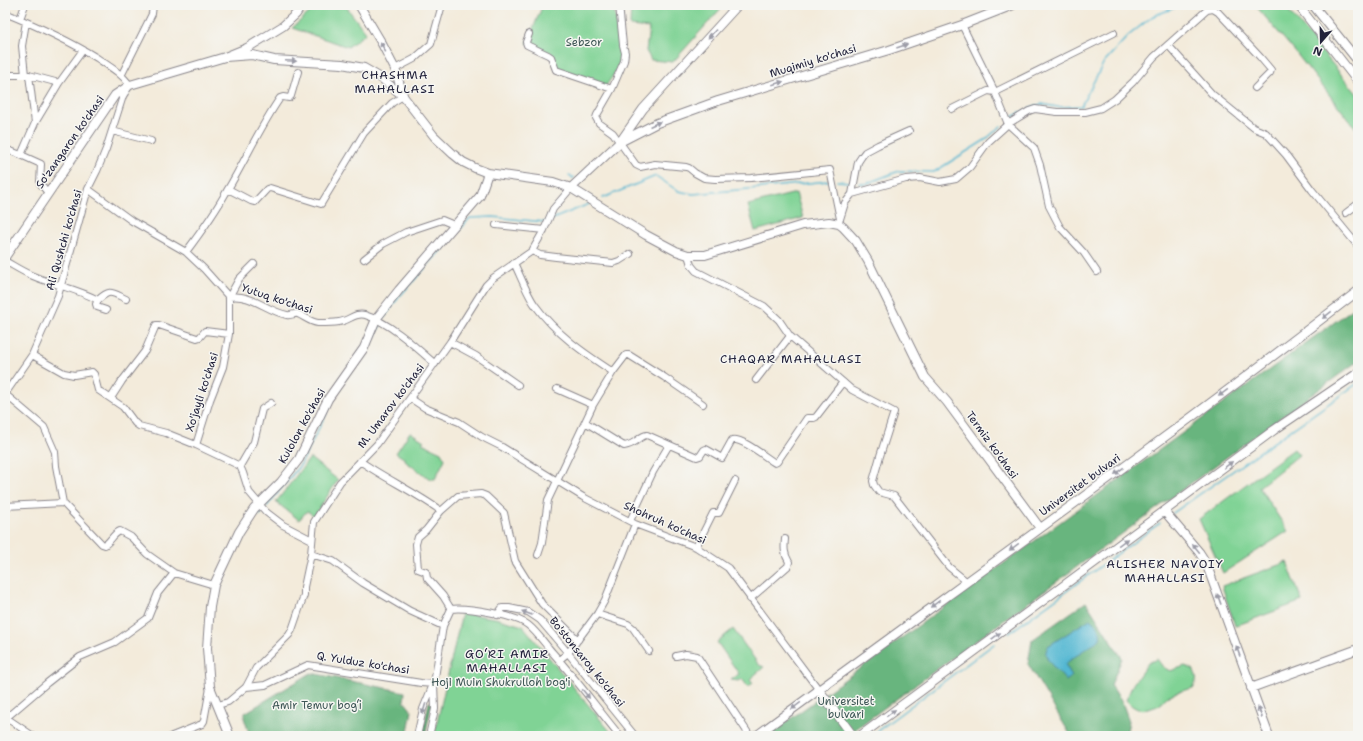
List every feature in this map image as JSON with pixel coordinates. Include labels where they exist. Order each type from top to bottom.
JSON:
[{"type":"main road","name":"So'zangaron ko'chasi","points":[[5,257],[115,95],[130,85],[225,57],[246,48],[283,26],[296,14],[302,5]]},
{"type":"main road","points":[[358,5],[381,42],[394,69],[403,96]]},
{"type":"main road","points":[[571,188],[620,142],[643,109],[738,5]]},
{"type":"main road","name":"Muqimiy ko'chasi","points":[[620,142],[657,123],[718,101],[889,50],[962,25],[1013,5]]},
{"type":"main road","points":[[1298,5],[1358,82]]},
{"type":"main road","points":[[1307,17],[1315,7],[1358,61]]},
{"type":"main road","points":[[265,36],[260,42],[260,50],[266,57],[274,60]]},
{"type":"main road","points":[[225,57],[252,55],[274,60],[352,65],[369,70],[403,96],[429,131],[453,154],[475,168],[488,172],[553,182],[571,188],[646,235],[688,256],[705,255],[803,225],[839,221]]},
{"type":"main road","points":[[381,78],[390,77],[393,74],[394,69]]},
{"type":"main road","name":"Kulolon ko'chasi","points":[[230,736],[210,687],[207,648],[210,607],[214,585],[246,520],[259,504],[281,482],[299,459],[328,399],[364,348],[399,290],[480,196],[488,172]]},
{"type":"main road","name":"Termiz ko'chasi","points":[[839,221],[852,236],[868,261],[925,377],[947,402],[1040,528]]},
{"type":"main road","name":"Universitet bulvari","points":[[756,736],[1282,350],[1358,292]]},
{"type":"main road","points":[[860,736],[1274,430],[1358,373]]},
{"type":"main road","points":[[1165,512],[1199,552],[1206,563],[1270,736]]},
{"type":"main road","points":[[1251,688],[1358,649]]},
{"type":"main road","name":"Shohruh ko'chasi","points":[[819,690],[853,736]]},
{"type":"street","points":[[25,5],[22,46],[35,123]]},
{"type":"street","points":[[394,69],[414,58],[431,44],[442,5]]},
{"type":"street","points":[[619,5],[625,53],[624,61],[596,118],[599,123],[613,133],[636,165],[640,167],[655,164],[686,167],[695,173],[710,179],[751,178],[830,170],[839,221]]},
{"type":"street","points":[[122,74],[155,6]]},
{"type":"street","points":[[852,194],[906,179],[920,178],[940,182],[956,179],[970,167],[984,146],[1008,124],[1029,111],[1035,109],[1057,112],[1085,112],[1101,108],[1115,99],[1134,82],[1154,57],[1207,10],[1213,9],[1239,34],[1271,70],[1270,73],[1255,88]]},
{"type":"street","points":[[5,13],[56,35],[84,50],[122,74],[130,85]]},
{"type":"street","points":[[962,25],[995,92],[1008,124],[1034,148],[1040,165],[1049,206],[1060,227],[1084,253],[1097,272]]},
{"type":"street","points":[[952,110],[988,92],[995,92],[1114,33]]},
{"type":"street","points":[[529,34],[526,42],[527,45],[551,57],[556,70],[612,88]]},
{"type":"street","points":[[1168,45],[1212,94],[1245,122],[1266,133],[1286,155],[1312,190],[1358,246]]},
{"type":"street","points":[[21,155],[35,123],[59,83],[84,50]]},
{"type":"street","points":[[186,252],[207,224],[228,189],[266,118],[280,98],[289,98],[291,96],[298,72]]},
{"type":"street","points":[[5,75],[27,75],[59,83]]},
{"type":"street","name":"Ali Qushchi ko'chasi","points":[[5,394],[32,355],[53,310],[88,189],[97,171],[124,96],[130,85]]},
{"type":"street","points":[[228,189],[256,202],[267,189],[270,188],[321,204],[364,133],[392,103],[403,96]]},
{"type":"street","points":[[112,131],[151,141]]},
{"type":"street","points":[[839,221],[845,203],[852,194],[858,162],[865,152],[909,131]]},
{"type":"street","points":[[5,150],[41,164],[40,183],[48,193]]},
{"type":"street","points":[[571,188],[556,204],[532,251],[540,255],[613,263],[619,262],[630,254]]},
{"type":"street","name":"Yutuq ko'chasi","points":[[88,189],[132,221],[186,252],[204,269],[229,297],[244,297],[275,312],[288,316],[294,314],[299,315],[309,321],[318,323],[339,322],[349,319],[356,314],[363,314],[379,321],[408,341],[435,364]]},
{"type":"street","points":[[1346,213],[1358,204]]},
{"type":"street","points":[[364,258],[383,244],[406,232],[442,220],[454,225]]},
{"type":"street","points":[[496,225],[544,230]]},
{"type":"street","name":"M. Umarov ko'chasi","points":[[218,705],[228,702],[246,686],[256,668],[289,635],[292,630],[304,595],[304,587],[311,554],[314,522],[340,482],[377,444],[435,364],[486,285],[493,278],[532,251]]},
{"type":"street","points":[[688,256],[691,265],[696,271],[764,306],[779,320],[790,336],[852,390],[894,412],[874,475],[874,486],[879,492],[894,496],[949,567],[966,581]]},
{"type":"street","points":[[5,261],[33,276],[98,300]]},
{"type":"street","points":[[514,263],[534,305],[566,339],[582,352],[613,372]]},
{"type":"street","points":[[229,297],[239,279],[254,264]]},
{"type":"street","points":[[106,310],[97,307],[96,304],[105,293],[110,292],[126,299]]},
{"type":"street","name":"Xo'jayli ko'chasi","points":[[196,445],[210,400],[223,367],[229,334],[229,297]]},
{"type":"street","points":[[111,398],[145,351],[156,325],[197,338],[200,337],[205,331],[229,334]]},
{"type":"street","points":[[756,380],[790,336]]},
{"type":"street","points":[[450,342],[476,356],[518,385]]},
{"type":"street","points":[[32,355],[64,373],[74,375],[92,372],[94,374],[98,390],[123,407],[139,426],[166,433],[196,445],[240,466],[249,492],[259,504],[283,525],[312,540]]},
{"type":"street","points":[[538,555],[542,543],[548,500],[593,405],[613,372],[626,355],[629,355],[703,404]]},
{"type":"street","points":[[585,422],[624,446],[636,443],[644,435],[697,457],[700,456],[704,450],[706,450],[722,458],[732,440],[734,440],[744,443],[775,463],[807,418],[816,417],[843,382]]},
{"type":"street","points":[[558,389],[593,405]]},
{"type":"street","points":[[5,394],[44,427],[55,452],[63,503],[102,544],[107,544],[115,534],[120,531],[131,537],[147,554],[174,573],[214,585]]},
{"type":"street","name":"Shohruh ko'chasi","points":[[410,398],[425,408],[459,422],[583,497],[633,523],[696,547],[728,568],[819,690]]},
{"type":"street","points":[[240,466],[254,442],[262,409],[271,403]]},
{"type":"street","points":[[559,660],[568,653],[578,640],[597,614],[605,600],[653,472],[669,445]]},
{"type":"street","points":[[360,461],[421,496],[440,511]]},
{"type":"street","points":[[696,547],[713,514],[719,514],[735,481]]},
{"type":"street","points":[[429,736],[435,709],[434,684],[443,626],[450,609],[443,596],[427,578],[426,572],[418,569],[416,544],[418,537],[426,530],[440,511],[458,496],[481,494],[486,496],[504,513],[515,561],[542,604],[578,640]]},
{"type":"street","points":[[5,506],[63,503]]},
{"type":"street","points":[[750,599],[788,566],[789,562],[784,550],[785,539]]},
{"type":"street","points":[[311,554],[333,561],[363,583],[403,607],[443,626]]},
{"type":"street","points":[[33,736],[6,718],[80,657],[115,642],[148,618],[158,593],[174,573]]},
{"type":"street","name":"Bo'stonsaroy ko'chasi","points":[[497,615],[502,608],[509,608],[528,612],[540,620],[635,736]]},
{"type":"street","name":"Bo'stonsaroy ko'chasi","points":[[450,609],[469,609],[516,619],[528,625],[559,660],[620,736]]},
{"type":"street","points":[[597,614],[628,624],[633,628],[649,651]]},
{"type":"street","points":[[676,656],[686,654],[697,656],[750,736]]},
{"type":"street","name":"Q. Yulduz ko'chasi","points":[[246,686],[264,685],[308,665],[434,684]]},
{"type":"street","points":[[417,736],[423,709],[434,684]]},
{"type":"street","points":[[172,736],[204,722],[210,687]]},
{"type":"green space","points":[[318,5],[345,5],[366,33],[348,47],[292,28]]},
{"type":"green space","name":"Sebzor","points":[[541,5],[608,5],[614,8],[622,57],[617,70],[605,87],[557,71],[551,53],[527,43],[542,7]]},
{"type":"green space","points":[[631,5],[724,5],[673,62],[651,60],[646,51],[649,28],[630,26]]},
{"type":"green space","points":[[1255,5],[1284,5],[1358,95],[1358,131],[1296,53]]},
{"type":"green space","points":[[796,193],[803,218],[755,231],[748,205]]},
{"type":"green space","name":"Universitet bulvari","points":[[1358,305],[1358,361],[846,736],[767,736]]},
{"type":"green space","points":[[410,432],[424,441],[422,443],[441,452],[445,459],[435,479],[430,479],[396,453]]},
{"type":"green space","points":[[1294,449],[1299,455],[1259,487],[1288,531],[1223,573],[1199,519]]},
{"type":"green space","points":[[310,458],[338,480],[314,516],[307,511],[299,520],[276,502]]},
{"type":"green space","points":[[1287,562],[1302,601],[1235,626],[1222,586]]},
{"type":"green space","points":[[1086,602],[1122,658],[1111,685],[1122,702],[1129,721],[1126,736],[1071,736],[1028,664],[1032,640]]},
{"type":"green space","name":"Hoji Muin Shukrulloh bog'i","points":[[462,613],[495,618],[523,626],[614,736],[434,736]]},
{"type":"green space","points":[[733,629],[759,665],[764,667],[750,679],[753,683],[748,687],[742,679],[739,681],[731,680],[739,674],[717,642]]},
{"type":"green space","points":[[1157,659],[1163,667],[1170,671],[1185,666],[1193,669],[1196,676],[1196,683],[1193,688],[1166,697],[1160,705],[1150,709],[1138,709],[1126,700],[1133,684],[1148,663]]},
{"type":"green space","name":"Amir Temur bog‘i","points":[[311,673],[405,692],[404,701],[412,711],[407,736],[250,736],[244,718],[245,713]]},
{"type":"green space","points":[[429,702],[432,703],[425,736],[422,736]]},
{"type":"water","points":[[1090,619],[1098,628],[1100,639],[1065,664],[1072,676],[1066,681],[1047,658],[1046,654],[1048,646]]},
{"type":"waterway","points":[[1029,108],[1042,104],[1057,107],[1081,106],[1104,62],[1128,36],[1153,16],[1179,5]]},
{"type":"waterway","points":[[1012,117],[1024,111]]},
{"type":"waterway","points":[[859,183],[865,184],[899,171],[934,172],[985,140],[1001,126]]},
{"type":"waterway","points":[[569,176],[574,177]]},
{"type":"waterway","points":[[603,198],[656,176],[678,191],[693,194],[828,181]]},
{"type":"waterway","points":[[837,181],[850,182]]},
{"type":"waterway","points":[[550,220],[589,204]]},
{"type":"waterway","points":[[382,320],[399,297],[470,218],[493,217],[545,222]]},
{"type":"waterway","points":[[368,349],[381,324]]},
{"type":"waterway","points":[[1173,513],[1358,383]]},
{"type":"waterway","points":[[267,506],[301,464],[335,396]]},
{"type":"waterway","points":[[1009,633],[1160,523]]},
{"type":"waterway","points":[[876,732],[994,644]]},
{"type":"district","name":"CHASHMA MAHALLASI","points":[[395,82]]},
{"type":"district","name":"CHAQAR MAHALLASI","points":[[791,359]]},
{"type":"district","name":"ALISHER NAVOIY MAHALLASI","points":[[1165,571]]},
{"type":"district","name":"GO‘RI AMIR MAHALLASI","points":[[507,661]]}]
